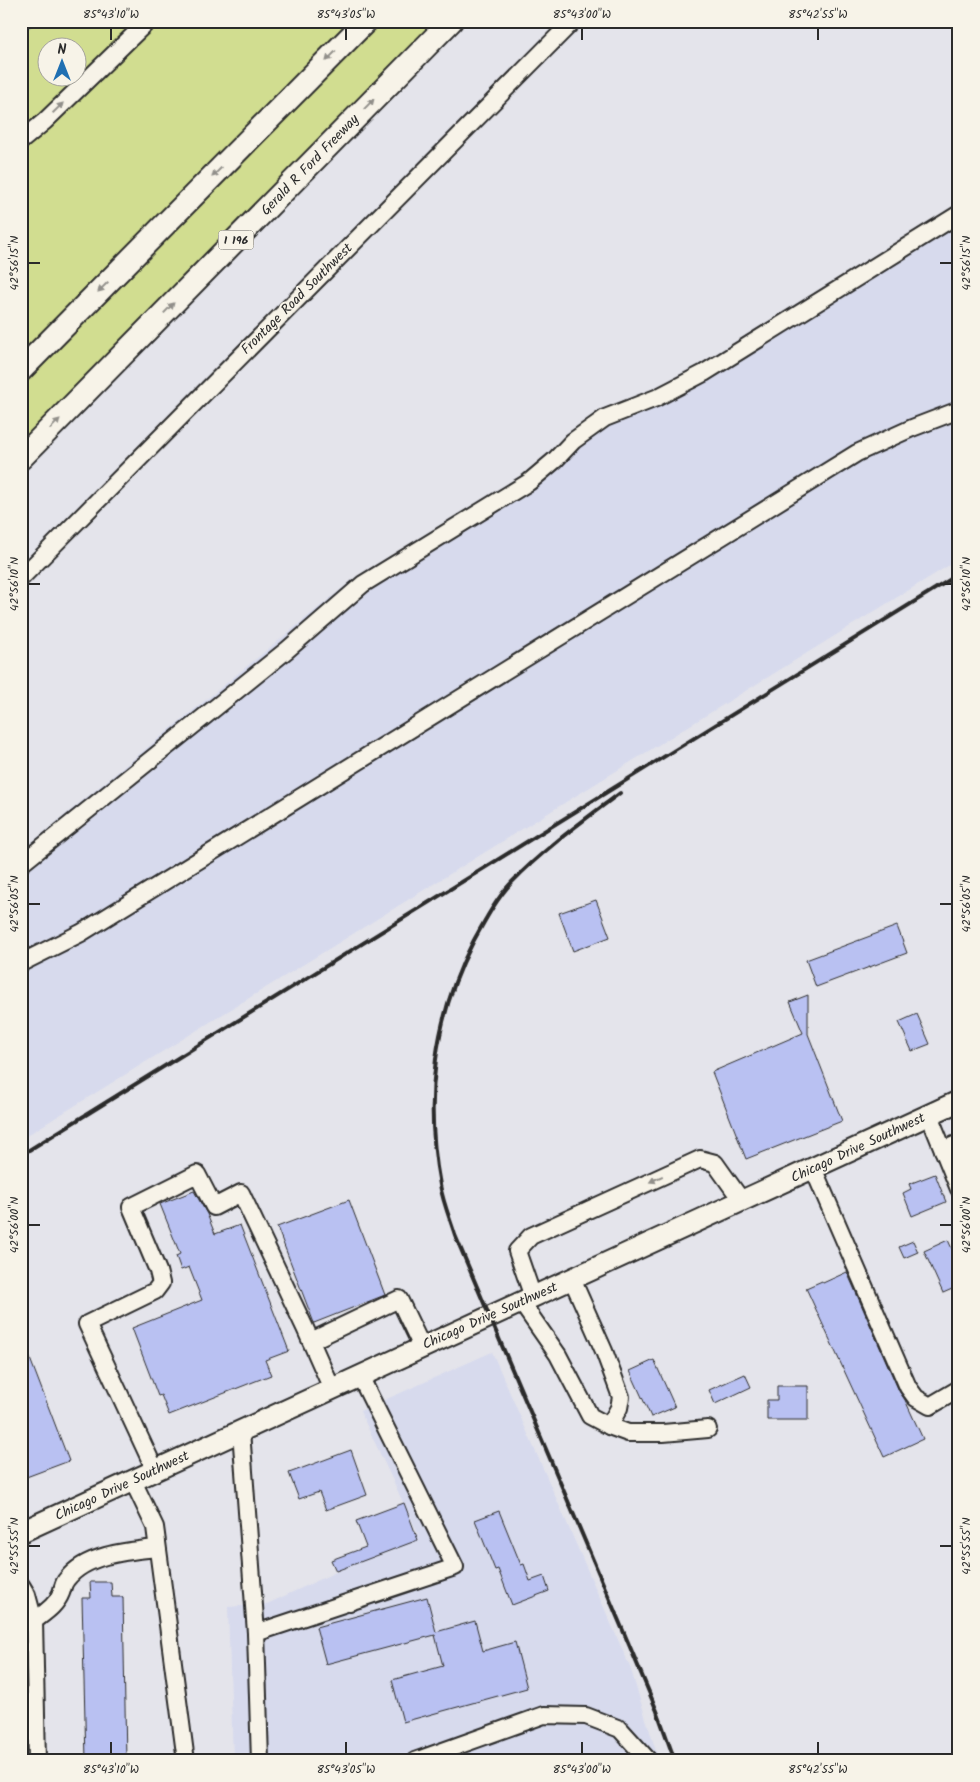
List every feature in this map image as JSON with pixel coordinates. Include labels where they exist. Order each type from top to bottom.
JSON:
[{"type":"highway","points":[[21,370],[366,21]]},
{"type":"highway","name":"Gerald R Ford Freeway","points":[[21,458],[451,21]]},
{"type":"main road","name":"Chicago Drive Southwest","points":[[21,1532],[959,1101]]},
{"type":"street","points":[[21,140],[45,121],[148,21]]},
{"type":"street","name":"Frontage Road Southwest","points":[[21,578],[573,21]]},
{"type":"street","points":[[21,864],[287,650],[363,584],[529,482],[555,460],[573,441],[606,418],[656,398],[704,373],[959,214]]},
{"type":"street","points":[[21,963],[81,933],[857,453],[912,428],[959,410]]},
{"type":"street","points":[[929,1115],[959,1189]]},
{"type":"street","points":[[943,1150],[959,1143]]},
{"type":"street","points":[[708,1429],[663,1433],[628,1433],[590,1416],[527,1300],[517,1251],[531,1236],[700,1158],[715,1163],[742,1201]]},
{"type":"street","points":[[813,1168],[908,1387],[916,1398],[930,1406],[959,1389]]},
{"type":"street","points":[[155,1470],[87,1324],[155,1291],[161,1283],[158,1271],[131,1207],[197,1174],[214,1207],[241,1193],[332,1389]]},
{"type":"street","points":[[572,1279],[604,1351],[620,1397],[619,1408],[609,1426]]},
{"type":"street","points":[[311,1341],[399,1299],[422,1347]]},
{"type":"street","points":[[256,1633],[456,1567],[360,1376]]},
{"type":"street","points":[[241,1431],[256,1633],[260,1761]]},
{"type":"street","points":[[133,1481],[155,1527],[186,1761]]},
{"type":"street","points":[[34,1620],[55,1603],[68,1578],[82,1565],[93,1559],[134,1550],[157,1548]]},
{"type":"street","points":[[21,1585],[27,1595],[34,1620],[37,1761]]},
{"type":"street","points":[[415,1761],[544,1715],[586,1716],[620,1729],[649,1761]]},
{"type":"shaded area","points":[[959,206],[959,559],[21,1139],[21,851],[355,578]]},
{"type":"shaded area","points":[[492,1352],[630,1667],[659,1761],[233,1761],[228,1607],[267,1604],[418,1534],[360,1411]]},
{"type":"green space","points":[[39,21],[451,21],[21,458],[21,32]]},
{"type":"water","points":[[21,21],[39,21],[21,32]]},
{"type":"building","points":[[596,900],[610,937],[573,951],[559,913]]},
{"type":"building","points":[[897,926],[907,953],[816,987],[806,960]]},
{"type":"building","points":[[808,995],[808,1034],[842,1121],[746,1159],[712,1072],[803,1033],[790,1002]]},
{"type":"building","points":[[917,1014],[930,1044],[912,1051],[899,1022]]},
{"type":"building","points":[[935,1174],[946,1202],[912,1216],[903,1193],[911,1189],[909,1184]]},
{"type":"building","points":[[194,1191],[207,1214],[215,1234],[240,1225],[289,1351],[265,1360],[271,1375],[169,1415],[161,1395],[158,1396],[132,1328],[202,1300],[189,1267],[181,1270],[176,1256],[180,1254],[160,1204]]},
{"type":"building","points":[[349,1200],[385,1295],[314,1323],[277,1227]]},
{"type":"building","points":[[948,1240],[959,1264],[959,1286],[943,1293],[924,1251]]},
{"type":"building","points":[[913,1241],[918,1252],[904,1258],[899,1247]]},
{"type":"building","points":[[847,1272],[899,1391],[923,1439],[884,1457],[806,1288],[822,1281],[823,1283]]},
{"type":"building","points":[[21,1335],[69,1461],[21,1479]]},
{"type":"building","points":[[654,1360],[675,1407],[651,1417],[630,1371]]},
{"type":"building","points":[[745,1374],[751,1387],[715,1404],[709,1390]]},
{"type":"building","points":[[777,1386],[808,1386],[808,1420],[767,1420],[767,1400],[777,1400]]},
{"type":"building","points":[[351,1450],[367,1495],[326,1510],[319,1492],[299,1499],[289,1473]]},
{"type":"building","points":[[404,1503],[418,1540],[336,1571],[331,1560],[366,1547],[356,1521]]},
{"type":"building","points":[[499,1511],[521,1565],[524,1564],[530,1581],[544,1576],[549,1591],[512,1605],[498,1569],[495,1570],[475,1520]]},
{"type":"building","points":[[90,1582],[111,1582],[112,1597],[123,1597],[126,1761],[86,1761],[82,1598],[91,1598]]},
{"type":"building","points":[[427,1597],[436,1632],[475,1621],[483,1651],[515,1642],[527,1688],[403,1722],[392,1680],[443,1666],[435,1635],[326,1664],[316,1627]]},
{"type":"railway","points":[[21,1155],[959,574]]},
{"type":"railway","points":[[620,793],[564,835],[512,882],[486,919],[460,971],[449,1000],[441,1030],[433,1091],[433,1122],[435,1154],[440,1185],[455,1235],[657,1711],[675,1761]]}]
